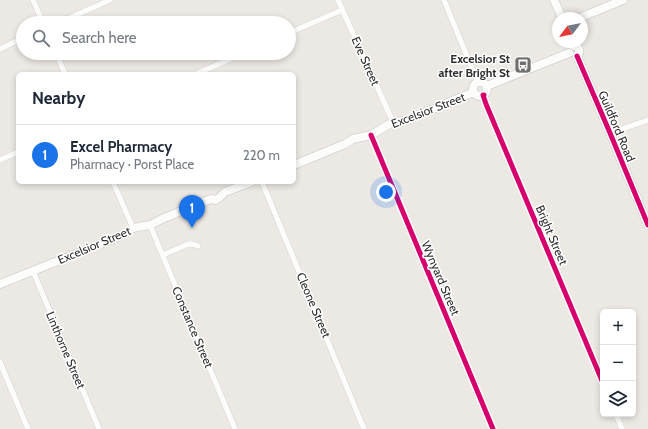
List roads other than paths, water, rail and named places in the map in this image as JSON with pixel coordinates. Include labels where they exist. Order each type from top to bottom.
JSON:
[{"type":"street","points":[[33,0],[40,16]]},
{"type":"street","points":[[74,16],[110,0]]},
{"type":"street","name":"Eve Street","points":[[338,0],[393,122]]},
{"type":"street","points":[[444,0],[478,83]]},
{"type":"street","points":[[554,0],[559,12]]},
{"type":"street","points":[[588,14],[623,0]]},
{"type":"street","points":[[296,30],[342,10]]},
{"type":"street","points":[[0,49],[16,41]]},
{"type":"street","points":[[487,86],[573,49]]},
{"type":"street","name":"Guildford Road","points":[[573,49],[648,225]]},
{"type":"street","points":[[59,60],[64,72]]},
{"type":"street","points":[[201,72],[228,60]]},
{"type":"street","points":[[483,82],[487,86],[487,92],[483,95],[478,95],[474,92],[474,86],[478,83],[483,82]]},
{"type":"street","name":"Excelsior Street","points":[[296,163],[353,140],[371,135],[393,122],[410,119],[474,92]]},
{"type":"street","name":"Bright Street","points":[[483,95],[602,381]]},
{"type":"street","points":[[610,133],[648,120]]},
{"type":"street","name":"Wynyard Street","points":[[371,135],[493,429]]},
{"type":"street","points":[[0,160],[16,153]]},
{"type":"street","points":[[114,184],[133,228]]},
{"type":"street","name":"Excelsior Street","points":[[0,284],[118,236],[133,228],[150,225],[211,199],[216,200],[225,192],[246,184]]},
{"type":"street","name":"Cleone Street","points":[[263,184],[364,429]]},
{"type":"street","name":"Constance Street","points":[[150,225],[236,429]]},
{"type":"street","points":[[163,255],[188,244],[198,246]]},
{"type":"street","name":"Linthorne Street","points":[[33,271],[99,429]]},
{"type":"street","points":[[0,362],[28,429]]},
{"type":"street","points":[[617,417],[622,429]]},
{"type":"place","name":"Excelsior St after Bright St","points":[[523,65]]},
{"type":"place","name":"Excel Pharmacy","points":[[192,228]]}]
